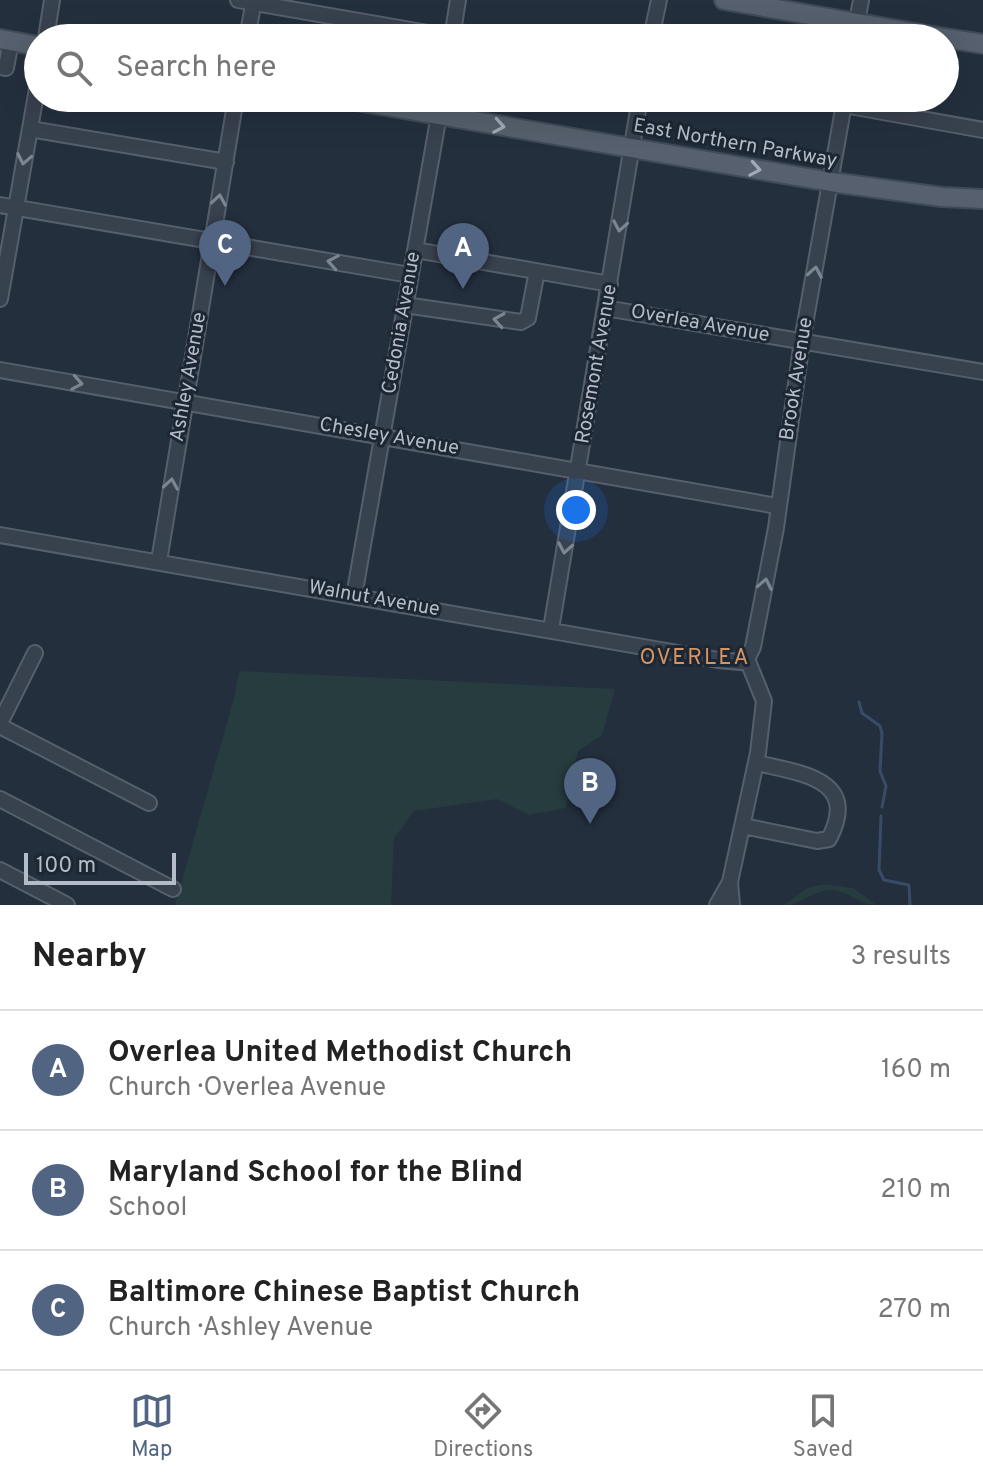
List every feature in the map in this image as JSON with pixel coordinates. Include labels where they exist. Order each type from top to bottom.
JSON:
[{"type":"main road","points":[[724,0],[826,24]]},
{"type":"main road","points":[[959,40],[983,44]]},
{"type":"main road","name":"East Northern Parkway","points":[[463,112],[633,149],[831,182],[942,197],[983,199]]},
{"type":"street","points":[[48,24],[52,0]]},
{"type":"street","points":[[238,0],[376,24]]},
{"type":"street","points":[[455,24],[458,0]]},
{"type":"street","points":[[654,24],[659,0]]},
{"type":"street","points":[[857,24],[861,0]]},
{"type":"street","points":[[250,24],[254,2]]},
{"type":"street","points":[[0,67],[6,68],[5,40]]},
{"type":"street","points":[[0,299],[8,207],[33,112]]},
{"type":"street","name":"Ashley Avenue","points":[[159,561],[234,112]]},
{"type":"street","name":"Cedonia Avenue","points":[[354,596],[439,112]]},
{"type":"street","name":"Rosemont Avenue","points":[[551,629],[638,112]]},
{"type":"street","name":"Brook Avenue","points":[[747,659],[753,647],[776,528],[802,341],[843,112]]},
{"type":"street","points":[[894,112],[983,130]]},
{"type":"street","points":[[30,129],[226,162]]},
{"type":"street","points":[[8,207],[410,275]]},
{"type":"street","name":"Overlea Avenue","points":[[415,250],[610,284]]},
{"type":"street","points":[[405,305],[521,322],[528,318],[537,271]]},
{"type":"street","name":"Overlea Avenue","points":[[605,308],[983,372]]},
{"type":"street","name":"Chesley Avenue","points":[[0,370],[777,506]]},
{"type":"street","name":"Walnut Avenue","points":[[0,535],[718,660],[741,662],[747,659]]},
{"type":"street","points":[[35,653],[0,724],[149,803]]},
{"type":"street","points":[[717,905],[730,882],[757,763],[764,695],[747,659]]},
{"type":"street","points":[[743,826],[817,841],[829,839],[835,828],[836,800],[828,785],[807,775],[757,763]]},
{"type":"street","points":[[0,799],[173,889]]},
{"type":"street","points":[[0,870],[67,905]]},
{"type":"street","points":[[730,882],[732,905]]},
{"type":"green space","points":[[239,671],[615,689],[602,735],[578,751],[566,808],[529,815],[497,799],[414,811],[394,838],[391,905],[175,905]]},
{"type":"green space","points":[[825,884],[853,888],[876,905],[845,893],[826,890],[784,905],[807,888]]},
{"type":"waterway","points":[[859,702],[862,713],[880,726],[882,733],[880,771],[886,786],[882,807]]},
{"type":"waterway","points":[[881,816],[879,870],[884,880],[909,885],[910,905]]},
{"type":"place","name":"Baltimore Chinese Baptist Church","points":[[225,286]]},
{"type":"place","name":"Overlea United Methodist Church","points":[[463,289]]},
{"type":"place","name":"Maryland School for the Blind","points":[[590,824]]},
{"type":"district","name":"OVERLEA","points":[[695,658]]}]
